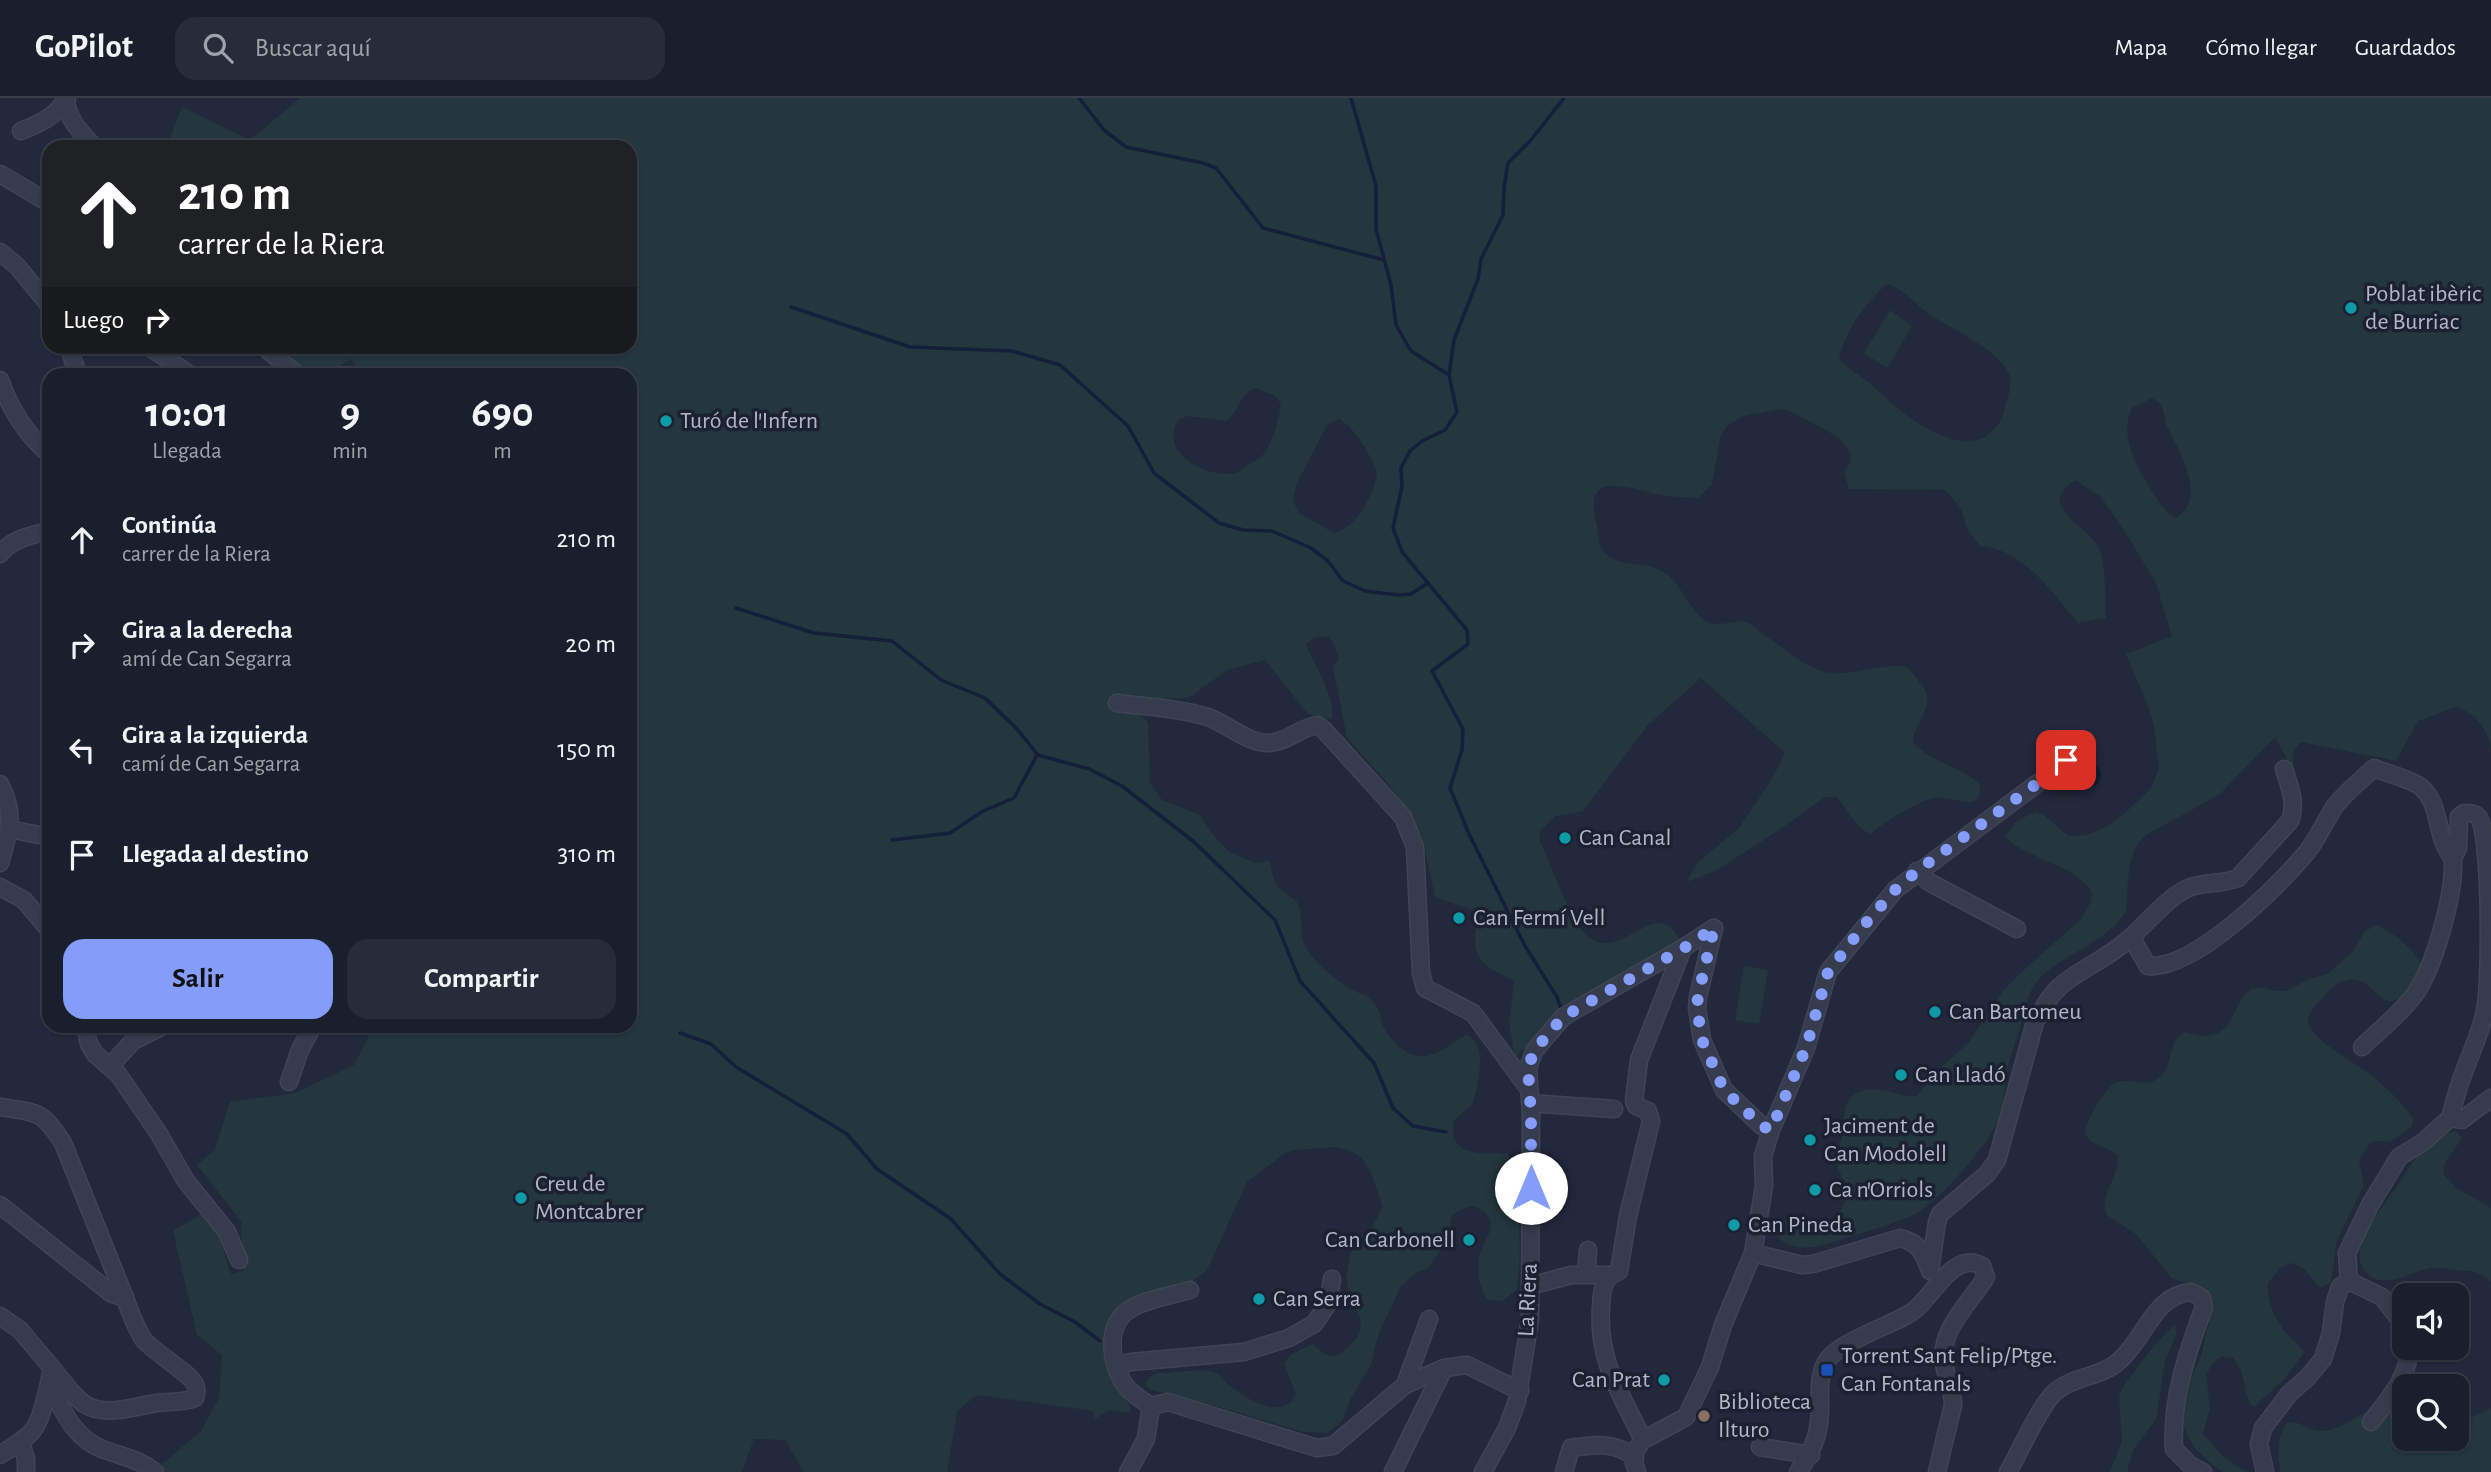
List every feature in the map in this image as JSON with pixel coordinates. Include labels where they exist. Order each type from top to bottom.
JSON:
[{"type":"street","points":[[21,131],[41,123],[66,99]]},
{"type":"street","points":[[66,99],[67,112],[88,140]]},
{"type":"street","points":[[0,174],[42,199]]},
{"type":"street","points":[[0,252],[17,266],[42,296]]},
{"type":"street","points":[[160,354],[180,368]]},
{"type":"street","points":[[272,354],[289,368]]},
{"type":"street","points":[[0,380],[9,404],[42,448]]},
{"type":"street","points":[[0,554],[23,537],[42,533]]},
{"type":"street","points":[[1117,703],[1181,709],[1212,719],[1264,743],[1294,736],[1309,726],[1317,725],[1324,730],[1403,817],[1415,847],[1421,973],[1425,988],[1473,1013],[1529,1095],[1615,1109]]},
{"type":"street","points":[[1636,1465],[1635,1451],[1643,1440],[1686,1417],[1710,1367],[1723,1325],[1753,1253],[1764,1186],[1763,1156],[1771,1130],[1806,1048],[1828,972],[1895,890],[2042,780],[2066,760],[2073,747]]},
{"type":"street","points":[[2131,937],[2148,966],[2157,966],[2193,952],[2241,920],[2307,851],[2336,804],[2374,768],[2420,787],[2432,802],[2445,849],[2453,858]]},
{"type":"street","points":[[1930,1271],[1940,1214],[1987,1174],[1997,1160],[2035,1022],[2046,1003],[2062,984],[2131,937],[2149,918],[2184,890],[2199,884],[2229,882],[2238,878],[2290,821],[2294,812],[2284,769]]},
{"type":"street","points":[[0,784],[11,808],[9,829],[0,863]]},
{"type":"street","points":[[2349,1282],[2347,1253],[2370,1205],[2399,1157],[2422,1143],[2450,1118],[2485,1012],[2489,975],[2490,879],[2483,827],[2479,817],[2472,813],[2464,813],[2459,817],[2458,848],[2453,858],[2446,908],[2433,957],[2413,997],[2362,1047]]},
{"type":"street","points":[[9,829],[42,835]]},
{"type":"street","points":[[1917,871],[1929,883],[2017,929]]},
{"type":"street","points":[[0,887],[24,900],[42,922]]},
{"type":"street","name":"La Riera","points":[[1483,1472],[1507,1428],[1520,1391],[1530,1318],[1528,1068],[1534,1051],[1563,1017],[1714,928],[1698,996],[1702,1040],[1724,1090],[1762,1126],[1771,1130]]},
{"type":"street","points":[[1530,1286],[1571,1275],[1610,1275],[1619,1271],[1628,1216],[1651,1121],[1648,1111],[1636,1106],[1634,1101],[1639,1060],[1684,948]]},
{"type":"street","points":[[87,1033],[89,1044],[96,1054],[111,1065],[159,1134],[187,1181],[227,1232],[239,1260]]},
{"type":"street","points":[[111,1065],[133,1041],[149,1033]]},
{"type":"street","points":[[289,1082],[309,1033]]},
{"type":"street","points":[[2450,1118],[2462,1120],[2491,1098]]},
{"type":"street","points":[[0,1107],[38,1113],[53,1126],[64,1143],[132,1318],[144,1339],[160,1356],[194,1380],[197,1389],[195,1398],[120,1410],[102,1409],[86,1405],[51,1376]]},
{"type":"street","points":[[0,1205],[102,1288],[125,1298]]},
{"type":"street","points":[[1912,1241],[1937,1222]]},
{"type":"street","points":[[1753,1253],[1802,1265],[1814,1265],[1900,1238],[1912,1241],[1923,1253],[1933,1288]]},
{"type":"street","points":[[1586,1274],[1588,1250]]},
{"type":"street","points":[[1798,1472],[1811,1455],[1819,1423],[1818,1387],[1826,1361],[1850,1343],[1914,1311],[1933,1288],[1964,1263],[1975,1261],[1982,1266],[1986,1277],[1957,1317],[1944,1350],[1943,1360],[1954,1405],[1937,1472]]},
{"type":"street","points":[[1610,1275],[1603,1285],[1601,1344],[1606,1366],[1643,1440]]},
{"type":"street","points":[[1116,1366],[1131,1362],[1244,1352],[1289,1338],[1314,1324],[1328,1304],[1332,1279]]},
{"type":"street","points":[[2349,1282],[2382,1297],[2392,1310]]},
{"type":"street","points":[[2265,1472],[2259,1444],[2263,1428],[2289,1394],[2323,1359],[2340,1287],[2349,1282]]},
{"type":"street","points":[[1151,1406],[1126,1387],[1111,1349],[1115,1331],[1121,1316],[1133,1307],[1189,1290]]},
{"type":"street","points":[[2008,1472],[2052,1394],[2066,1384],[2102,1372],[2120,1361],[2161,1307],[2174,1297],[2191,1292],[2202,1298],[2204,1307],[2184,1362],[2173,1433],[2174,1449],[2190,1465],[2203,1472]]},
{"type":"street","points":[[0,1316],[20,1330],[51,1376],[68,1422],[103,1450],[144,1469]]},
{"type":"street","points":[[1405,1385],[1429,1319]]},
{"type":"street","points":[[2371,1422],[2399,1383],[2409,1360]]},
{"type":"street","points":[[1151,1406],[1168,1402],[1317,1448],[1333,1446],[1405,1385],[1444,1368],[1466,1366],[1520,1391]]},
{"type":"street","points":[[1393,1472],[1444,1368]]},
{"type":"street","points":[[0,1455],[31,1436],[39,1424],[51,1376]]},
{"type":"street","points":[[1128,1472],[1146,1439],[1151,1406]]},
{"type":"street","points":[[21,1442],[26,1459],[26,1472]]},
{"type":"street","points":[[1563,1472],[1571,1448],[1593,1444],[1623,1449],[1636,1465]]},
{"type":"street","points":[[1760,1447],[1811,1455]]},
{"type":"shaded area","points":[[300,98],[2491,98],[2491,752],[2488,737],[2481,724],[2456,707],[2418,721],[2396,761],[2301,742],[2293,753],[2296,776],[2275,737],[2219,795],[2146,835],[2139,842],[2131,860],[2126,911],[2117,923],[2092,943],[2051,968],[2032,989],[2009,1064],[1999,1118],[1974,1158],[1948,1187],[1922,1209],[1894,1223],[1823,1245],[1806,1248],[1790,1245],[1776,1235],[1787,1219],[1811,1225],[1824,1224],[1834,1218],[1844,1202],[1846,1187],[1836,1160],[1850,1099],[1866,1090],[1917,1096],[1937,1071],[1969,1042],[2002,992],[2080,920],[2091,902],[2092,892],[2083,882],[2062,868],[2026,852],[2005,837],[2017,821],[2035,812],[2044,815],[2068,836],[2086,835],[2106,827],[2122,816],[2152,787],[2159,768],[2154,726],[2126,654],[2172,636],[2156,583],[2124,530],[2101,497],[2075,480],[2065,488],[2059,499],[2066,514],[2091,537],[2100,551],[2106,618],[2078,623],[2047,586],[2023,564],[2010,555],[1980,546],[1967,529],[1961,508],[1945,490],[1849,489],[1844,471],[1850,463],[1851,453],[1838,437],[1790,411],[1780,409],[1743,416],[1727,426],[1721,435],[1712,484],[1698,498],[1661,495],[1618,486],[1600,489],[1595,496],[1594,508],[1600,546],[1605,554],[1620,562],[1662,571],[1675,582],[1694,610],[1707,622],[1749,623],[1815,669],[1845,673],[1892,666],[1907,668],[1921,684],[1927,699],[1913,742],[1929,755],[1971,777],[1979,784],[1980,794],[1974,802],[1939,798],[1928,800],[1901,813],[1870,834],[1855,822],[1837,797],[1825,797],[1717,870],[1687,882],[1696,864],[1739,828],[1772,779],[1785,753],[1701,678],[1648,725],[1583,811],[1555,816],[1539,832],[1540,841],[1568,907],[1589,937],[1602,943],[1614,942],[1651,925],[1662,923],[1672,929],[1681,943],[1552,1018],[1515,1058],[1509,1023],[1514,982],[1481,960],[1475,940],[1478,917],[1472,910],[1435,897],[1422,836],[1392,788],[1347,738],[1333,667],[1339,659],[1328,636],[1314,638],[1306,644],[1331,701],[1332,718],[1324,721],[1307,713],[1265,660],[1227,670],[1189,698],[1122,700],[1121,711],[1141,716],[1148,723],[1150,783],[1162,800],[1200,815],[1228,851],[1254,863],[1270,861],[1276,883],[1298,904],[1303,940],[1308,951],[1335,978],[1373,1001],[1382,1024],[1396,1044],[1417,1056],[1443,1050],[1466,1035],[1478,1046],[1479,1077],[1472,1105],[1454,1120],[1453,1132],[1455,1140],[1468,1150],[1507,1153],[1515,1180],[1519,1220],[1516,1290],[1504,1300],[1488,1300],[1485,1297],[1478,1278],[1479,1256],[1490,1231],[1491,1221],[1485,1212],[1476,1207],[1470,1206],[1456,1212],[1452,1216],[1445,1244],[1427,1269],[1417,1272],[1401,1286],[1378,1335],[1371,1365],[1351,1398],[1342,1421],[1327,1433],[1303,1432],[1151,1390],[1145,1383],[1159,1373],[1209,1371],[1216,1373],[1255,1402],[1274,1407],[1283,1406],[1296,1394],[1284,1364],[1290,1355],[1312,1344],[1324,1353],[1335,1356],[1354,1341],[1361,1325],[1347,1282],[1350,1255],[1354,1239],[1370,1231],[1383,1207],[1372,1175],[1362,1158],[1349,1150],[1334,1147],[1285,1153],[1247,1182],[1207,1270],[1184,1288],[1124,1305],[1105,1339],[1103,1349],[1111,1376],[1131,1409],[1129,1413],[1110,1410],[1093,1420],[1094,1411],[977,1395],[957,1411],[947,1472],[804,1472],[785,1440],[754,1439],[742,1472],[166,1472],[160,1466],[201,1431],[219,1398],[222,1355],[197,1335],[173,1231],[203,1213],[218,1231],[231,1274],[243,1271],[241,1221],[197,1165],[215,1149],[230,1102],[295,1093],[354,1065],[370,1033],[637,1033],[637,368],[357,368],[351,359],[337,368],[300,368],[288,354],[637,354],[637,140],[250,140]],"holes":[[[1887,284],[1900,290],[1928,313],[1983,347],[2007,370],[2010,385],[2003,415],[1998,425],[1986,436],[1974,441],[1961,441],[1934,432],[1908,416],[1839,359],[1851,328],[1864,308]],[[1255,388],[1274,395],[1281,404],[1274,434],[1269,446],[1259,458],[1236,473],[1219,474],[1197,466],[1179,452],[1174,442],[1178,420],[1187,416],[1226,421],[1242,399]],[[2152,398],[2162,407],[2165,422],[2188,472],[2191,486],[2190,499],[2185,510],[2175,518],[2161,504],[2142,474],[2129,442],[2128,419],[2132,408]],[[1339,419],[1357,435],[1377,474],[1363,510],[1350,525],[1334,533],[1299,513],[1293,501],[1297,483],[1327,425]]]},
{"type":"shaded area","points":[[182,107],[250,140],[169,140]]},
{"type":"shaded area","points":[[1890,310],[1912,326],[1887,368],[1864,353]]},
{"type":"shaded area","points":[[2377,925],[2404,943],[2419,961],[2422,967],[2410,988],[2396,1000],[2388,1001],[2365,983],[2356,980],[2341,982],[2320,1000],[2308,1022],[2322,1040],[2394,1096],[2413,1119],[2412,1126],[2390,1142],[2370,1143],[2359,1160],[2364,1185],[2337,1240],[2331,1282],[2320,1288],[2304,1269],[2293,1263],[2281,1267],[2268,1283],[2270,1304],[2276,1318],[2304,1353],[2284,1379],[2254,1407],[2247,1397],[2241,1372],[2233,1358],[2222,1356],[2212,1364],[2206,1375],[2210,1408],[2203,1434],[2224,1458],[2247,1472],[2223,1472],[2193,1446],[2183,1425],[2192,1376],[2200,1359],[2214,1302],[2195,1286],[2172,1278],[2136,1234],[2107,1215],[2105,1201],[2118,1163],[2118,1155],[2088,1139],[2085,1131],[2096,1106],[2107,1090],[2117,1082],[2144,1083],[2154,1081],[2164,1073],[2175,1042],[2184,1032],[2204,1036],[2219,1033],[2228,1025],[2242,998],[2251,989],[2263,987],[2287,991],[2309,979],[2327,974],[2352,953],[2365,931]]},
{"type":"shaded area","points":[[1744,966],[1768,970],[1759,1024],[1735,1020]]},
{"type":"shaded area","points":[[2456,1131],[2462,1138],[2445,1163],[2443,1173],[2456,1188],[2491,1208],[2491,1282],[2476,1272],[2438,1268],[2398,1279],[2373,1278],[2360,1262],[2362,1240],[2368,1228],[2421,1153],[2436,1139]]},
{"type":"shaded area","points":[[2175,1324],[2177,1333],[2165,1361],[2156,1419],[2133,1450],[2127,1472],[2110,1472],[2122,1441],[2119,1398],[2122,1388],[2153,1347]]},
{"type":"shaded area","points":[[2491,1408],[2491,1472],[2280,1472],[2278,1452],[2288,1422],[2299,1423],[2314,1430],[2328,1430],[2343,1425],[2370,1409],[2392,1414],[2392,1451],[2469,1451],[2469,1418]]},
{"type":"water","points":[[2089,763],[2100,770],[2101,775],[2094,786],[2089,787],[2078,780],[2077,775],[2084,764]]},
{"type":"waterway","points":[[1079,98],[1104,130],[1126,147],[1216,168],[1263,228],[1384,260]]},
{"type":"waterway","points":[[1351,98],[1376,186],[1376,229],[1391,285],[1396,325],[1411,351],[1449,375]]},
{"type":"waterway","points":[[1562,1011],[1557,997],[1525,946],[1469,834],[1450,788],[1462,750],[1463,729],[1432,671],[1468,644],[1467,630],[1402,552],[1393,528],[1402,486],[1401,468],[1410,451],[1422,441],[1445,430],[1457,412],[1449,375],[1454,340],[1478,279],[1481,259],[1503,215],[1508,163],[1531,140],[1564,98]]},
{"type":"waterway","points":[[791,307],[910,347],[1012,351],[1060,365],[1128,426],[1154,473],[1219,523],[1243,530],[1272,531],[1311,548],[1328,561],[1343,581],[1365,591],[1411,594],[1428,583]]},
{"type":"waterway","points":[[736,608],[814,633],[892,641],[941,680],[985,698],[1017,729],[1038,755],[1089,769],[1122,786],[1193,841],[1275,920],[1300,981],[1374,1063],[1393,1108],[1413,1126],[1446,1132]]},
{"type":"waterway","points":[[892,840],[950,833],[983,811],[1014,798],[1037,755]]},
{"type":"waterway","points":[[680,1033],[711,1044],[736,1067],[847,1134],[877,1169],[951,1219],[1000,1274],[1040,1304],[1075,1322],[1100,1341]]},
{"type":"place","name":"Poblat ibèric de Burriac","points":[[2351,308]]},
{"type":"place","name":"Turó de l'Infern","points":[[666,421]]},
{"type":"place","name":"Can Canal","points":[[1565,838]]},
{"type":"place","name":"Can Fermí Vell","points":[[1459,918]]},
{"type":"place","name":"Can Bartomeu","points":[[1935,1012]]},
{"type":"place","name":"Can Lladó","points":[[1901,1075]]},
{"type":"place","name":"Jaciment de Can Modolell","points":[[1810,1140]]},
{"type":"place","name":"Ca n'Orriols","points":[[1815,1190]]},
{"type":"place","name":"Creu de Montcabrer","points":[[521,1198]]},
{"type":"place","name":"Can Pineda","points":[[1734,1225]]},
{"type":"place","name":"Can Carbonell","points":[[1469,1240]]},
{"type":"place","name":"Can Serra","points":[[1259,1299]]},
{"type":"place","name":"Torrent Sant Felip/Ptge. Can Fontanals","points":[[1827,1370]]},
{"type":"place","name":"Can Prat","points":[[1664,1380]]},
{"type":"place","name":"Biblioteca Ilturo","points":[[1704,1416]]},
{"type":"route","points":[[1531,1188],[1528,1068],[1534,1051],[1563,1017],[1714,928],[1698,996],[1702,1040],[1724,1090],[1762,1126],[1771,1130],[1806,1048],[1828,972],[1866,923],[1895,890],[1917,871],[2066,760]]}]
